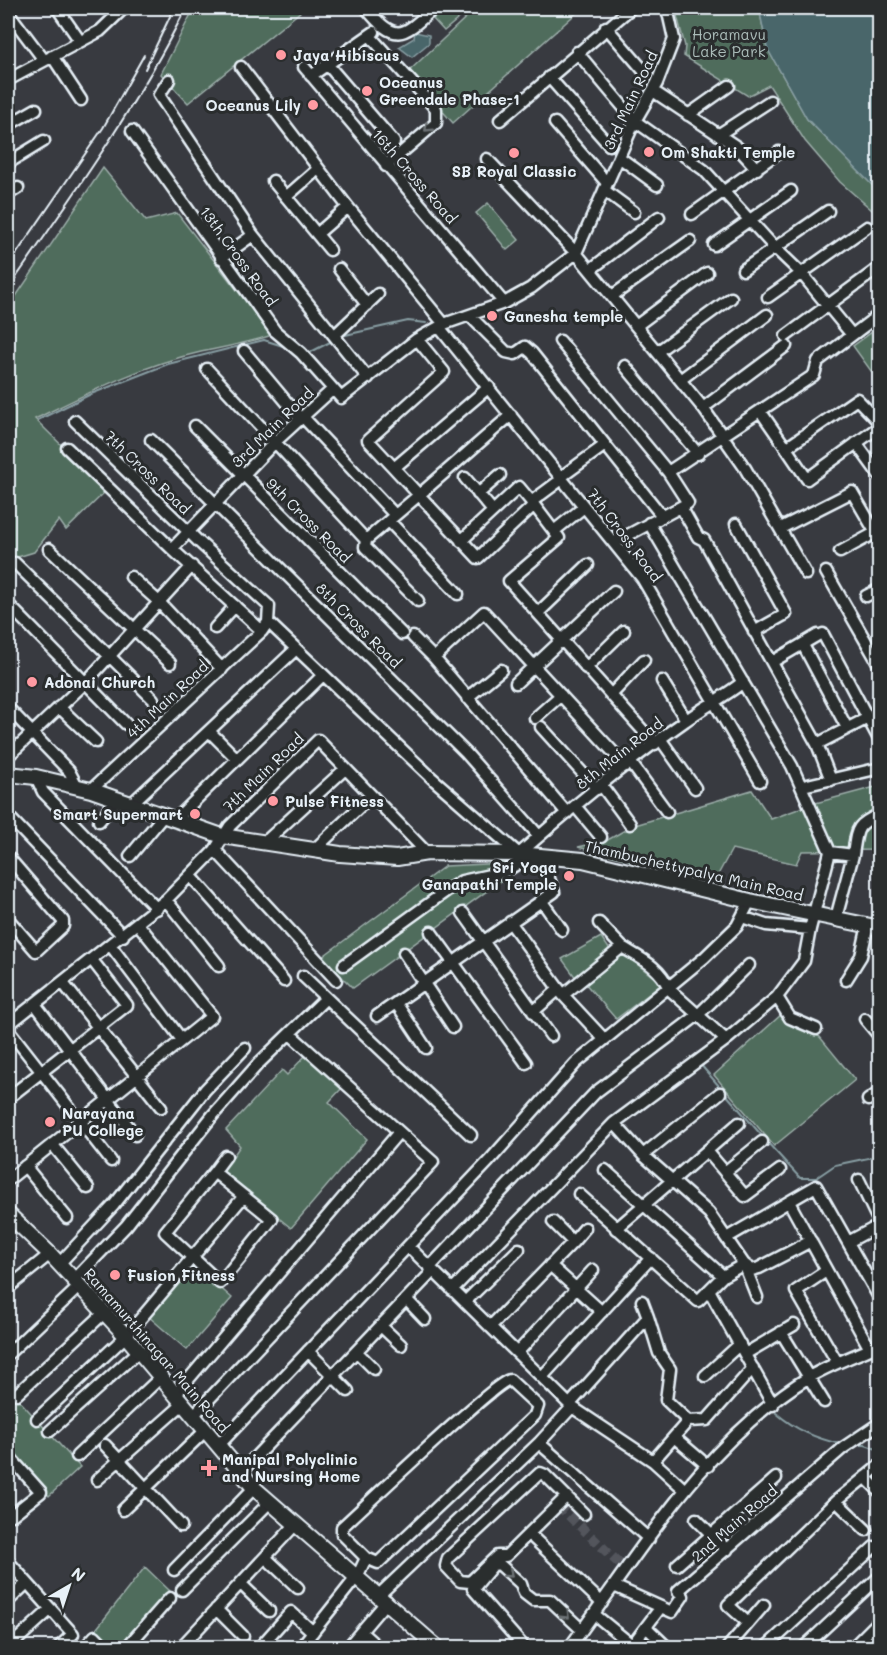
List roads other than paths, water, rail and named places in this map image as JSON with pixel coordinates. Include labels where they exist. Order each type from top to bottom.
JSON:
[{"type":"main road","name":"Thambuchettypalya Main Road","points":[[8,774],[36,777],[84,788],[222,836],[314,850],[397,858],[427,853],[525,855],[584,860],[750,901],[876,924]]},
{"type":"main road","name":"Ramamurthinagar Main Road","points":[[9,1214],[50,1254],[126,1336],[254,1488],[358,1575],[438,1647]]},
{"type":"street","points":[[57,8],[80,41]]},
{"type":"street","points":[[366,8],[381,26],[392,34],[406,33],[434,8]]},
{"type":"street","points":[[500,120],[606,27],[631,8]]},
{"type":"street","name":"3rd Main Road","points":[[172,549],[275,442],[333,389],[341,398],[417,339],[442,325],[504,303],[531,288],[576,253],[635,121],[653,91],[674,39],[667,8]]},
{"type":"street","points":[[8,80],[100,31],[120,9]]},
{"type":"street","points":[[8,12],[81,100]]},
{"type":"street","points":[[381,26],[370,36],[327,64],[394,142]]},
{"type":"street","points":[[606,27],[644,71]]},
{"type":"street","points":[[370,36],[436,109],[438,115],[436,123],[386,166]]},
{"type":"street","points":[[577,52],[635,121],[704,170],[775,248],[802,274],[852,335]]},
{"type":"street","name":"16th Cross Road","points":[[327,64],[307,72],[504,303]]},
{"type":"street","name":"7th Cross Road","points":[[241,67],[511,416],[642,578],[760,781]]},
{"type":"street","points":[[549,77],[609,145]]},
{"type":"street","points":[[169,80],[159,94],[253,235],[368,378]]},
{"type":"street","points":[[688,115],[729,86]]},
{"type":"street","points":[[653,91],[737,147],[756,169]]},
{"type":"street","points":[[718,135],[770,101]]},
{"type":"street","points":[[347,120],[362,107]]},
{"type":"street","points":[[8,124],[36,109]]},
{"type":"street","points":[[555,123],[606,187],[634,212]]},
{"type":"street","name":"13th Cross Road","points":[[132,131],[275,331],[304,357],[333,389]]},
{"type":"street","points":[[8,163],[44,141]]},
{"type":"street","points":[[692,214],[779,152]]},
{"type":"street","points":[[619,157],[657,185]]},
{"type":"street","points":[[487,159],[576,253],[703,408],[724,436],[781,528],[806,574]]},
{"type":"street","points":[[286,197],[318,169]]},
{"type":"street","points":[[273,181],[330,250]]},
{"type":"street","points":[[8,194],[18,188]]},
{"type":"street","points":[[714,245],[791,190]]},
{"type":"street","points":[[317,234],[348,207]]},
{"type":"street","points":[[743,270],[828,211]]},
{"type":"street","points":[[590,270],[659,217]]},
{"type":"street","points":[[768,297],[867,227]]},
{"type":"street","points":[[221,258],[253,235]]},
{"type":"street","points":[[612,296],[690,241]]},
{"type":"street","points":[[703,408],[786,341],[828,303],[879,267]]},
{"type":"street","points":[[339,269],[367,305]]},
{"type":"street","points":[[636,326],[707,273]]},
{"type":"street","points":[[337,339],[378,294]]},
{"type":"street","points":[[657,352],[731,298]]},
{"type":"street","points":[[668,472],[814,375],[818,361],[879,314]]},
{"type":"street","points":[[680,380],[767,315]]},
{"type":"street","points":[[471,316],[506,352],[515,354],[525,347],[532,353],[662,516]]},
{"type":"street","points":[[417,339],[444,372],[368,440],[478,558],[532,504],[605,445]]},
{"type":"street","points":[[560,341],[668,472],[688,503],[615,542]]},
{"type":"street","points":[[244,351],[458,594]]},
{"type":"street","points":[[625,366],[698,454]]},
{"type":"street","points":[[207,369],[366,540]]},
{"type":"street","points":[[394,468],[489,387]]},
{"type":"street","points":[[761,412],[807,479],[879,425],[857,399],[786,448]]},
{"type":"street","points":[[418,601],[365,547],[366,540],[511,416]]},
{"type":"street","name":"7th Cross Road","points":[[75,421],[188,532],[269,606],[265,627],[296,649],[433,779],[548,876]]},
{"type":"street","name":"9th Cross Road","points":[[195,426],[407,636],[434,658],[467,698],[571,810],[601,837]]},
{"type":"street","name":"8th Cross Road","points":[[151,440],[466,753],[539,836]]},
{"type":"street","points":[[856,443],[879,476]]},
{"type":"street","points":[[67,448],[235,606],[265,627]]},
{"type":"street","points":[[478,494],[500,475]]},
{"type":"street","points":[[465,478],[493,511]]},
{"type":"street","points":[[461,540],[519,487],[559,538],[508,581],[611,696],[658,742],[695,788]]},
{"type":"street","points":[[781,528],[852,492],[877,536],[840,552]]},
{"type":"street","points":[[554,531],[584,507]]},
{"type":"street","points":[[681,507],[698,537],[704,540],[753,632],[772,662],[817,744],[831,780]]},
{"type":"street","points":[[452,1290],[614,1123],[726,1040],[777,997],[804,961],[808,950],[810,928],[830,852],[808,807],[803,786],[649,524]]},
{"type":"street","points":[[736,524],[786,614],[753,632]]},
{"type":"street","points":[[50,549],[170,663]]},
{"type":"street","points":[[15,563],[153,699]]},
{"type":"street","points":[[538,613],[588,565]]},
{"type":"street","points":[[8,756],[85,683],[192,566]]},
{"type":"street","points":[[826,572],[879,666]]},
{"type":"street","points":[[131,577],[159,602],[222,669]]},
{"type":"street","points":[[866,596],[879,589]]},
{"type":"street","points":[[516,683],[614,591]]},
{"type":"street","points":[[8,604],[126,724]]},
{"type":"street","points":[[215,628],[235,606]]},
{"type":"street","points":[[434,658],[484,612],[629,764],[667,812]]},
{"type":"street","name":"4th Main Road","points":[[84,788],[222,669],[265,627]]},
{"type":"street","points":[[586,668],[624,631]]},
{"type":"street","points":[[772,662],[821,634],[879,741]]},
{"type":"street","points":[[803,645],[848,728]]},
{"type":"street","points":[[99,821],[209,731],[296,649]]},
{"type":"street","points":[[611,696],[644,660]]},
{"type":"street","points":[[467,698],[501,670]]},
{"type":"street","points":[[130,856],[169,818],[237,759],[323,675]]},
{"type":"street","points":[[662,681],[686,720]]},
{"type":"street","name":"8th Main Road","points":[[344,965],[462,881],[504,872],[525,855],[539,836],[571,810],[686,720],[714,704],[743,682]]},
{"type":"street","points":[[535,718],[561,695]]},
{"type":"street","points":[[59,707],[96,742]]},
{"type":"street","points":[[8,708],[84,788]]},
{"type":"street","points":[[817,744],[864,720]]},
{"type":"street","points":[[541,728],[630,824]]},
{"type":"street","points":[[209,731],[237,759]]},
{"type":"street","name":"7th Main Road","points":[[222,836],[318,740],[427,853]]},
{"type":"street","points":[[803,786],[879,768]]},
{"type":"street","points":[[265,842],[345,769]]},
{"type":"street","points":[[36,777],[43,792],[157,909]]},
{"type":"street","points":[[314,850],[371,796]]},
{"type":"street","points":[[836,918],[853,855],[857,828],[860,823],[879,814]]},
{"type":"street","points":[[8,816],[123,936]]},
{"type":"street","points":[[111,1161],[8,1027],[157,909],[215,850],[222,836]]},
{"type":"street","points":[[215,850],[336,980]]},
{"type":"street","points":[[830,852],[853,855]]},
{"type":"street","points":[[8,857],[63,921],[63,926],[36,951],[8,919]]},
{"type":"street","points":[[377,1016],[555,892],[548,876],[549,857]]},
{"type":"street","points":[[191,876],[284,981]]},
{"type":"street","points":[[166,900],[219,966]]},
{"type":"street","points":[[541,900],[562,930]]},
{"type":"street","points":[[218,1446],[497,1153],[576,1063],[669,989],[737,926],[750,901]]},
{"type":"street","points":[[463,913],[551,1036]]},
{"type":"street","points":[[742,917],[777,927],[810,928]]},
{"type":"street","points":[[510,922],[561,992],[604,1039]]},
{"type":"street","points":[[600,923],[622,947],[652,965],[665,979],[669,989],[726,1040]]},
{"type":"street","points":[[8,1180],[212,1016],[138,924]]},
{"type":"street","points":[[846,980],[861,956],[876,924]]},
{"type":"street","points":[[431,933],[526,1063]]},
{"type":"street","points":[[111,946],[182,1040]]},
{"type":"street","points":[[533,1012],[622,947]]},
{"type":"street","points":[[404,953],[453,1027]]},
{"type":"street","points":[[9,1094],[42,1072],[127,1005],[92,960]]},
{"type":"street","points":[[241,1472],[382,1327],[431,1270],[596,1092],[698,1015],[749,965]]},
{"type":"street","points":[[303,976],[471,1135]]},
{"type":"street","points":[[63,983],[161,1107]]},
{"type":"street","points":[[777,997],[790,1017],[816,1029]]},
{"type":"street","points":[[8,1354],[77,1283],[126,1226],[213,1115],[258,1064],[325,999]]},
{"type":"street","points":[[396,1003],[426,1048]]},
{"type":"street","points":[[35,1004],[135,1135]]},
{"type":"street","points":[[865,1018],[879,1037]]},
{"type":"street","points":[[193,1416],[434,1162],[290,1034]]},
{"type":"street","points":[[59,1264],[114,1205],[205,1090],[245,1048]]},
{"type":"street","points":[[868,1100],[879,1092]]},
{"type":"street","points":[[643,1155],[720,1093]]},
{"type":"street","points":[[614,1123],[643,1155],[709,1213],[744,1264],[757,1297]]},
{"type":"street","points":[[616,1229],[739,1123]]},
{"type":"street","points":[[97,1480],[180,1399],[399,1132]]},
{"type":"street","points":[[725,1172],[762,1142]]},
{"type":"street","points":[[52,1144],[88,1188]]},
{"type":"street","points":[[707,1151],[745,1196],[780,1170]]},
{"type":"street","points":[[214,1172],[272,1219],[220,1283],[165,1232],[226,1156]]},
{"type":"street","points":[[25,1166],[67,1218]]},
{"type":"street","points":[[605,1170],[723,1276]]},
{"type":"street","points":[[848,1242],[879,1225],[859,1180]]},
{"type":"street","points":[[728,1238],[816,1186],[879,1299]]},
{"type":"street","points":[[579,1194],[699,1301],[723,1276],[744,1264]]},
{"type":"street","points":[[37,1419],[126,1336],[244,1196]]},
{"type":"street","points":[[570,1647],[685,1490],[738,1434],[808,1378],[837,1362],[875,1347],[826,1271],[789,1202]]},
{"type":"street","points":[[553,1222],[573,1242]]},
{"type":"street","points":[[490,1327],[585,1228]]},
{"type":"street","points":[[744,1264],[752,1270],[759,1268],[811,1241]]},
{"type":"street","points":[[408,1246],[571,1406],[653,1461],[685,1490]]},
{"type":"street","points":[[465,1302],[519,1249]]},
{"type":"street","points":[[8,1288],[50,1254]]},
{"type":"street","points":[[542,1377],[651,1258]]},
{"type":"street","points":[[550,1265],[602,1312]]},
{"type":"street","points":[[517,1353],[593,1270]]},
{"type":"street","points":[[826,1271],[796,1291],[837,1362]]},
{"type":"street","points":[[709,1290],[773,1405]]},
{"type":"street","points":[[407,1300],[425,1319]]},
{"type":"street","points":[[642,1301],[659,1353],[670,1369],[666,1400],[688,1421]]},
{"type":"street","points":[[17,1394],[104,1312]]},
{"type":"street","points":[[347,1647],[361,1632],[384,1598],[539,1443],[648,1317]]},
{"type":"street","points":[[705,1376],[742,1349],[794,1325]]},
{"type":"street","points":[[382,1327],[401,1345]]},
{"type":"street","points":[[782,1332],[824,1402]]},
{"type":"street","points":[[50,1431],[139,1351]]},
{"type":"street","points":[[308,1351],[348,1391]]},
{"type":"street","points":[[357,1352],[374,1369]]},
{"type":"street","points":[[653,1461],[688,1421],[708,1420],[753,1368]]},
{"type":"street","points":[[77,1456],[161,1377]]},
{"type":"street","points":[[510,1380],[538,1406],[536,1415],[378,1563],[366,1558],[342,1534],[342,1527],[472,1408],[503,1381],[510,1380]]},
{"type":"street","name":"2nd Main Road","points":[[631,1646],[661,1607],[672,1612],[683,1596],[678,1591],[847,1446],[879,1423]]},
{"type":"street","points":[[123,1510],[205,1431]]},
{"type":"street","points":[[674,1437],[708,1466]]},
{"type":"street","points":[[539,1443],[649,1539]]},
{"type":"street","points":[[105,1445],[181,1526]]},
{"type":"street","points":[[8,1455],[41,1492],[12,1515],[8,1514]]},
{"type":"street","points":[[748,1623],[728,1605],[836,1501],[879,1465]]},
{"type":"street","points":[[566,1497],[506,1557],[497,1556],[470,1582],[460,1581],[446,1566],[448,1558],[536,1475],[545,1475],[584,1514]]},
{"type":"street","points":[[865,1477],[879,1492]]},
{"type":"street","points":[[676,1565],[776,1478]]},
{"type":"street","points":[[174,1570],[254,1488]]},
{"type":"street","points":[[836,1501],[866,1530]]},
{"type":"street","points":[[182,1590],[270,1502]]},
{"type":"street","points":[[696,1519],[727,1550]]},
{"type":"street","points":[[180,1647],[296,1524]]},
{"type":"street","points":[[530,1534],[602,1603]]},
{"type":"street","points":[[765,1647],[874,1547]]},
{"type":"street","points":[[266,1558],[298,1588]]},
{"type":"street","points":[[300,1647],[358,1575],[366,1558]]},
{"type":"street","points":[[8,1561],[74,1634],[58,1647]]},
{"type":"street","points":[[525,1647],[473,1589],[493,1565],[499,1564],[521,1584],[524,1593],[533,1600],[550,1600],[582,1630]]},
{"type":"street","points":[[803,1647],[878,1578]]},
{"type":"street","points":[[8,1601],[27,1583]]},
{"type":"street","points":[[241,1584],[269,1611]]},
{"type":"street","points":[[614,1586],[661,1607]]},
{"type":"street","points":[[126,1647],[170,1598]]},
{"type":"street","points":[[727,1647],[764,1605]]},
{"type":"street","points":[[8,1647],[51,1609]]},
{"type":"street","points":[[216,1609],[243,1636]]},
{"type":"street","points":[[259,1647],[291,1612],[313,1632]]},
{"type":"street","points":[[594,1614],[631,1646]]},
{"type":"street","points":[[852,1647],[879,1620]]},
{"type":"street","points":[[646,1627],[668,1647]]},
{"type":"street","points":[[361,1632],[379,1647]]},
{"type":"street","points":[[84,1647],[95,1636],[107,1647]]},
{"type":"water","points":[[759,8],[879,8],[879,192],[807,119],[767,48]]},
{"type":"water","points":[[415,32],[429,35],[429,43],[412,57],[399,47],[414,38]]},
{"type":"waterway","points":[[341,336],[408,321],[426,323]]},
{"type":"waterway","points":[[38,420],[91,394],[168,364],[264,340],[286,347]]},
{"type":"waterway","points":[[307,354],[334,340]]},
{"type":"waterway","points":[[700,1064],[763,1137]]},
{"type":"waterway","points":[[767,1142],[800,1178],[816,1178],[835,1165],[873,1157],[880,1160]]},
{"type":"waterway","points":[[776,1413],[806,1433],[840,1444]]},
{"type":"waterway","points":[[855,1445],[865,1445],[880,1450]]},
{"type":"tunnel","points":[[558,1505],[626,1570]]},
{"type":"railway","points":[[145,69],[174,8]]},
{"type":"railway","points":[[8,289],[125,117],[186,8]]},
{"type":"railway","points":[[8,266],[103,128],[144,55]]},
{"type":"place","name":"Jaya Hibiscus","points":[[281,55]]},
{"type":"place","name":"Oceanus Greendale Phase-1","points":[[367,91]]},
{"type":"place","name":"Oceanus Lily","points":[[313,105]]},
{"type":"place","name":"Om Shakti Temple","points":[[649,152]]},
{"type":"place","name":"SB Royal Classic","points":[[514,153]]},
{"type":"place","name":"Ganesha temple","points":[[492,316]]},
{"type":"place","name":"Adonai Church","points":[[32,682]]},
{"type":"place","name":"Pulse Fitness","points":[[273,801]]},
{"type":"place","name":"Smart Supermart","points":[[195,814]]},
{"type":"place","name":"Sri Yoga Ganapathi Temple","points":[[569,876]]},
{"type":"place","name":"Narayana PU College","points":[[50,1122]]},
{"type":"place","name":"Fusion Fitness","points":[[115,1275]]},
{"type":"place","name":"Manipal Polyclinic and Nursing Home","points":[[209,1468]]},
{"type":"park label","name":"Horamavu Lake Park","points":[[729,42]]}]
